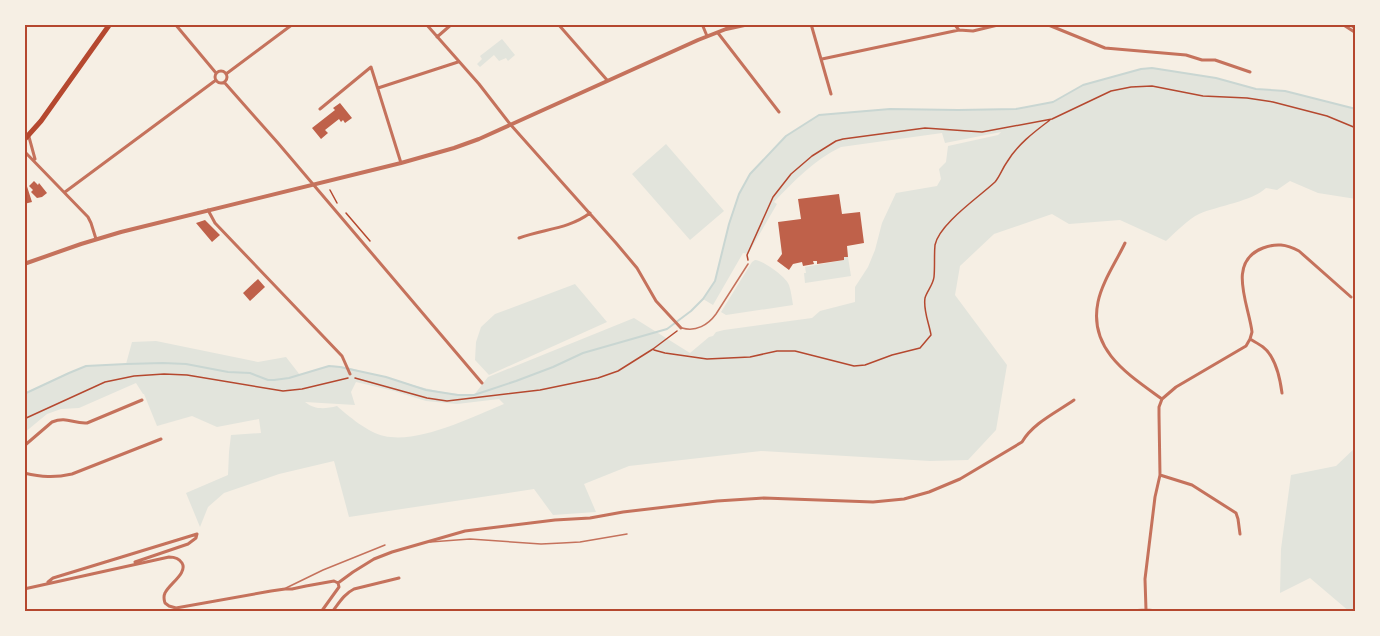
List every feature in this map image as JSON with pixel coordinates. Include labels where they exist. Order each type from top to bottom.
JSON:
[{"type":"main road","points":[[26,137],[110,24]]},
{"type":"street","points":[[175,24],[216,72],[216,80]]},
{"type":"street","points":[[216,80],[220,83],[224,81],[226,74],[293,24]]},
{"type":"street","points":[[426,24],[479,84],[510,124],[637,268],[656,301],[681,328]]},
{"type":"street","points":[[437,37],[452,24]]},
{"type":"street","points":[[558,24],[607,80]]},
{"type":"street","points":[[24,264],[96,239],[401,164],[454,148],[726,27],[749,24]]},
{"type":"street","points":[[811,24],[831,94]]},
{"type":"street","points":[[954,24],[959,30]]},
{"type":"street","points":[[822,59],[959,30],[973,31],[1002,24]]},
{"type":"street","points":[[1046,24],[1105,48],[1186,55],[1202,60],[1215,60],[1250,72]]},
{"type":"street","points":[[1342,24],[1356,31]]},
{"type":"street","points":[[1350,24],[1356,31]]},
{"type":"street","points":[[702,25],[707,36]]},
{"type":"street","points":[[718,32],[779,112]]},
{"type":"street","points":[[378,88],[458,62]]},
{"type":"street","points":[[320,109],[371,67],[401,164]]},
{"type":"street","points":[[216,72],[221,71],[226,74]]},
{"type":"street","points":[[65,192],[216,80]]},
{"type":"street","points":[[224,81],[482,383]]},
{"type":"street","points":[[26,137],[35,161]]},
{"type":"street","points":[[24,151],[90,220],[96,239]]},
{"type":"street","points":[[208,210],[215,223],[342,356],[350,374]]},
{"type":"street","points":[[519,237],[569,225],[590,213]]},
{"type":"street","points":[[1125,243],[1098,301],[1097,329],[1102,344],[1110,355],[1162,399]]},
{"type":"street","points":[[1146,610],[1146,568],[1155,496],[1160,476],[1159,415],[1162,399],[1176,387],[1246,346],[1252,332],[1241,275],[1248,259],[1260,249],[1276,244],[1291,247],[1299,251],[1351,297]]},
{"type":"street","points":[[1250,339],[1269,352],[1280,378],[1282,393]]},
{"type":"street","points":[[24,446],[52,422],[63,419],[87,423],[142,400]]},
{"type":"street","points":[[338,583],[374,559],[465,531],[590,518],[717,501],[764,498],[873,502],[904,499],[929,492],[960,479],[1022,442],[1026,435],[1039,424],[1074,400]]},
{"type":"street","points":[[24,473],[57,477],[72,474],[161,439]]},
{"type":"street","points":[[1160,476],[1192,485],[1236,513],[1240,534]]},
{"type":"street","points":[[46,583],[53,578],[197,534],[196,538],[188,544],[122,567]]},
{"type":"street","points":[[24,589],[169,557],[176,557],[182,561],[183,567],[165,593],[165,603],[176,608],[334,581],[338,583]]},
{"type":"street","points":[[332,612],[348,592],[399,578]]},
{"type":"street","points":[[321,612],[337,591],[338,583]]},
{"type":"street","points":[[1113,612],[1146,610],[1171,612]]},
{"type":"lane","points":[[681,328],[694,329],[710,321],[748,264]]},
{"type":"lane","points":[[429,542],[470,539],[541,544],[580,542],[627,534]]},
{"type":"lane","points":[[285,589],[323,570],[385,545]]},
{"type":"path","points":[[653,350],[707,359],[750,357],[777,351],[795,351],[854,366],[920,348],[931,335],[925,297],[934,281],[935,244],[943,229],[994,182],[1015,150],[1030,136],[1052,119],[1111,91],[1152,86],[1203,96],[1273,102],[1327,116],[1356,128]]},
{"type":"path","points":[[748,264],[747,255],[773,197],[804,161],[836,141],[925,128],[982,132],[1052,119]]},
{"type":"path","points":[[330,190],[338,204]]},
{"type":"path","points":[[345,212],[374,247]]},
{"type":"path","points":[[24,418],[105,382],[134,376],[187,375],[283,391],[302,389],[352,377],[427,398],[447,401],[540,390],[604,376],[625,368],[681,328]]},
{"type":"shaded area","points":[[502,39],[515,55],[508,61],[506,58],[499,61],[494,55],[480,67],[477,64],[482,59],[480,56]]},
{"type":"shaded area","points":[[1152,68],[1216,78],[1256,89],[1285,91],[1356,109],[1356,199],[1318,193],[1290,181],[1277,190],[1266,188],[1244,200],[1199,214],[1166,241],[1120,220],[1069,224],[1052,214],[994,234],[960,266],[955,295],[1007,365],[996,430],[968,460],[930,461],[761,451],[629,466],[584,484],[596,512],[553,515],[534,489],[349,517],[334,461],[279,474],[224,493],[208,507],[200,527],[186,493],[228,475],[231,435],[261,433],[259,419],[217,427],[192,416],[157,426],[144,394],[136,383],[79,408],[61,409],[47,414],[24,433],[24,394],[86,366],[126,364],[132,342],[156,341],[258,362],[286,357],[300,375],[323,367],[339,366],[432,390],[474,395],[488,377],[634,318],[690,353],[716,332],[812,318],[820,311],[855,302],[855,287],[868,267],[882,223],[896,193],[937,186],[941,179],[939,169],[946,162],[948,146],[998,135],[1001,132],[945,143],[942,133],[841,147],[831,152],[805,171],[774,202],[777,204],[748,254],[743,253],[713,305],[703,299],[715,281],[739,194],[750,174],[786,136],[819,115],[890,109],[1016,109],[1053,102],[1083,85]],"holes":[[[356,382],[426,401],[457,404],[499,399],[504,404],[429,433],[398,437],[384,436],[372,431],[337,406],[320,408],[305,402],[355,405],[351,392]]]},
{"type":"shaded area","points":[[666,144],[724,211],[690,240],[632,174]]},
{"type":"shaded area","points":[[844,257],[848,257],[851,276],[805,283],[805,267],[844,260]]},
{"type":"shaded area","points":[[755,260],[769,266],[787,282],[793,305],[726,315],[721,312]]},
{"type":"shaded area","points":[[575,284],[607,322],[489,375],[475,360],[476,342],[481,327],[495,314]]},
{"type":"shaded area","points":[[1356,447],[1356,612],[1350,612],[1310,578],[1280,593],[1281,549],[1291,475],[1336,466]]},
{"type":"building","points":[[340,103],[352,118],[345,123],[339,119],[325,130],[328,133],[321,139],[312,128],[335,110],[333,108]]},
{"type":"building","points":[[24,177],[32,202],[24,204]]},
{"type":"building","points":[[34,181],[38,185],[39,183],[47,193],[42,197],[37,198],[31,192],[33,190],[29,186]]},
{"type":"building","points":[[839,194],[842,214],[860,212],[864,243],[847,246],[848,257],[844,257],[844,260],[817,264],[817,261],[813,261],[814,264],[803,266],[802,262],[793,264],[789,270],[777,261],[782,254],[778,222],[801,219],[798,199]]},
{"type":"building","points":[[205,220],[220,235],[212,242],[196,223]]},
{"type":"building","points":[[258,279],[265,287],[250,301],[243,293]]},
{"type":"waterway","points":[[24,394],[86,366],[163,363],[250,373],[268,380],[289,378],[329,366],[340,367],[386,377],[426,390],[474,395],[553,367],[583,353],[667,329],[691,311],[703,299],[715,281],[729,224],[739,194],[750,174],[786,136],[819,115],[890,109],[1016,109],[1053,102],[1083,85],[1152,68],[1216,78],[1256,89],[1285,91],[1356,109]]}]
